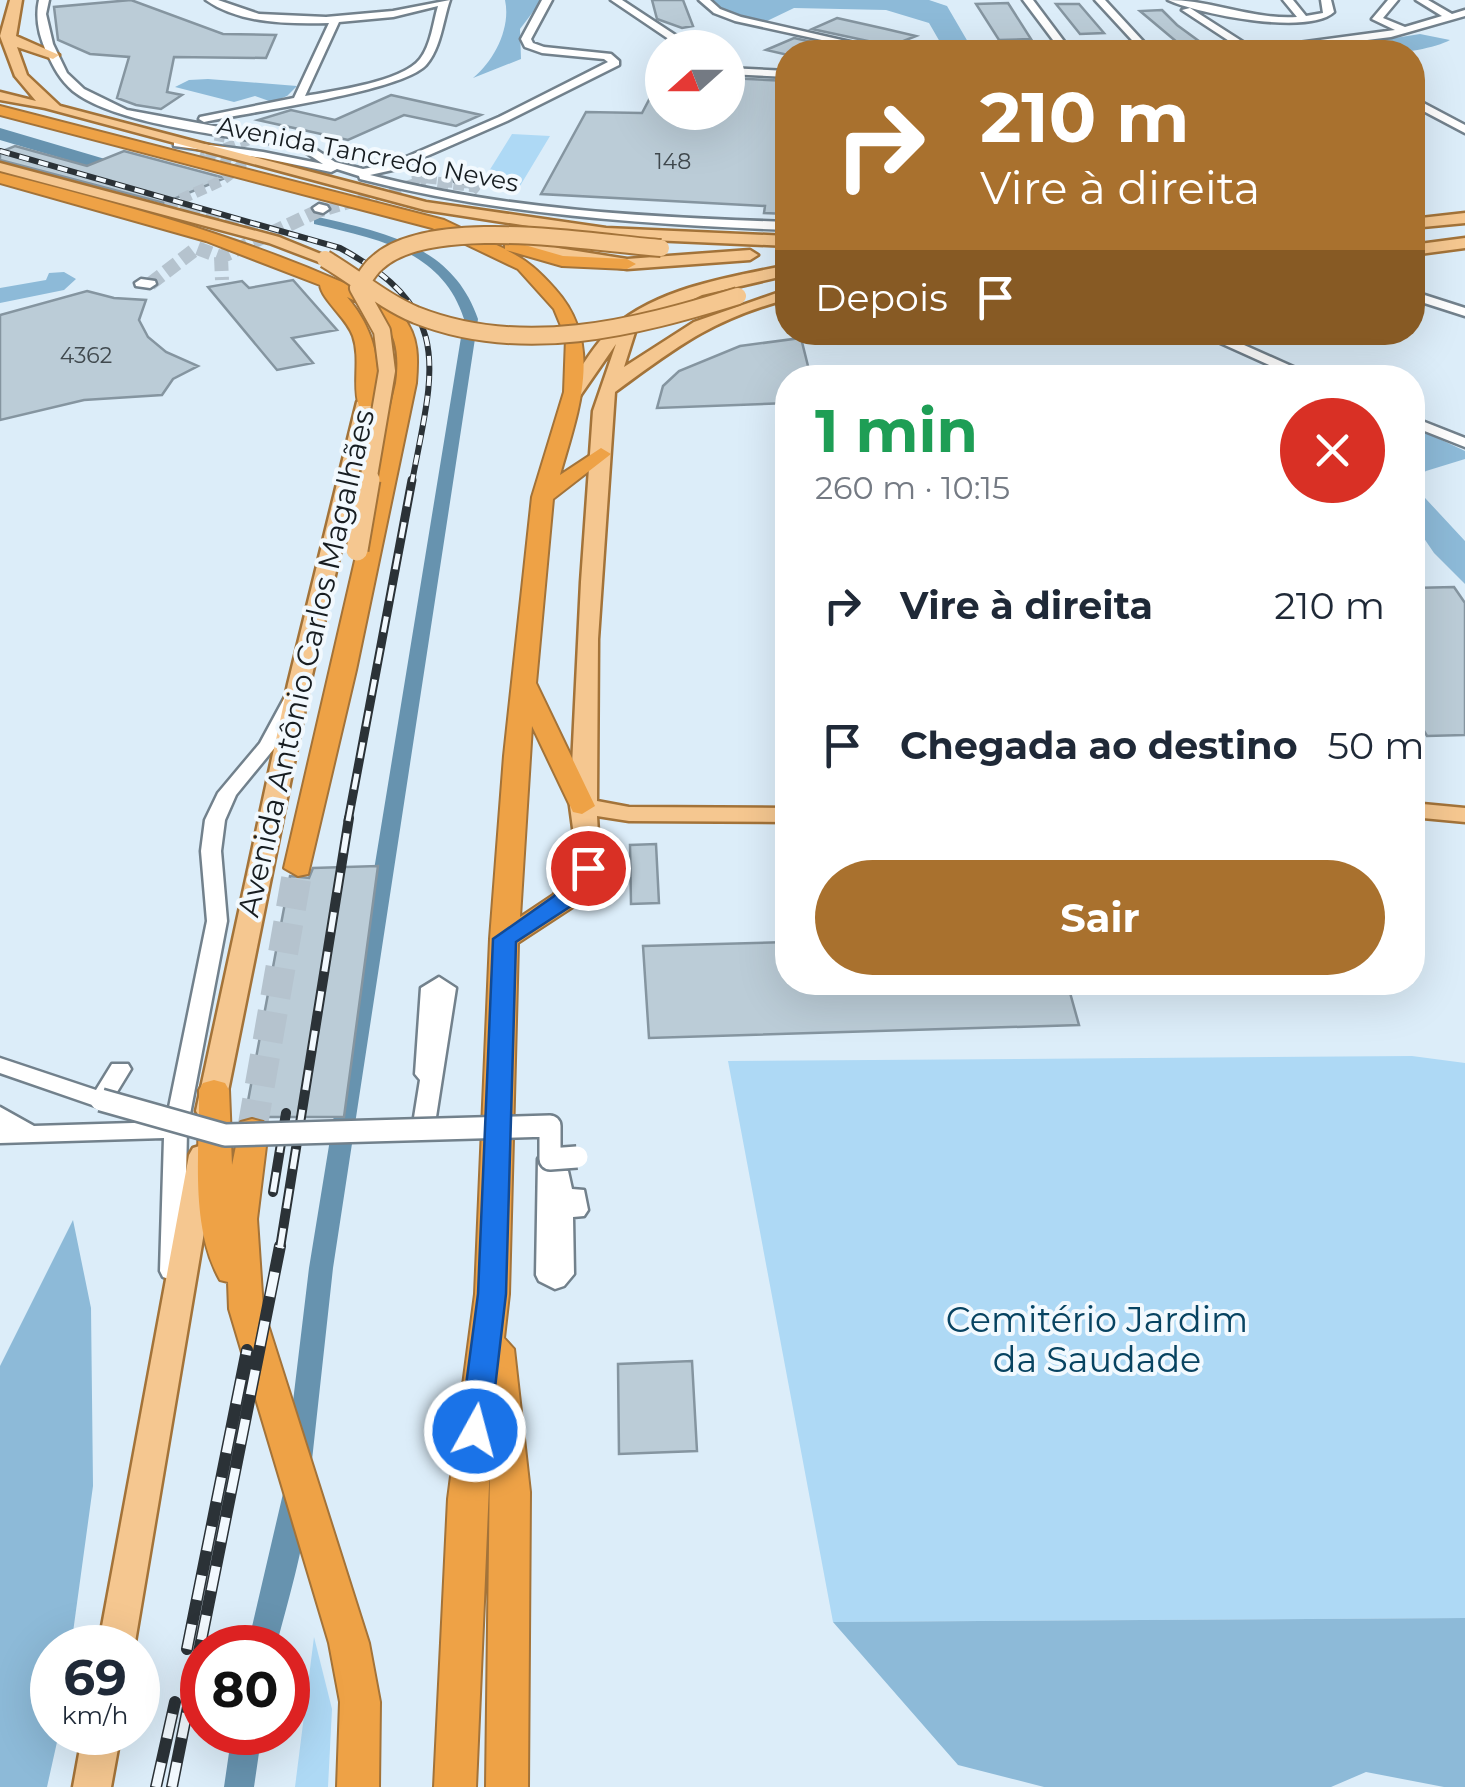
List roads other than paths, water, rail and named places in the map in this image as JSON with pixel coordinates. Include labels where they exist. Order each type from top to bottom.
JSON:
[{"type":"highway","name":"Avenida Tancredo Neves","points":[[0,110],[39,113],[372,204],[455,231],[524,265],[553,295],[574,338],[574,392]]},
{"type":"highway","name":"Avenida Antônio Carlos Magalhães","points":[[0,178],[234,243],[292,266],[393,316],[407,343],[406,383],[361,561],[298,868]]},
{"type":"highway","points":[[455,231],[562,261],[627,264]]},
{"type":"highway","name":"Avenida Antônio Carlos Magalhães","points":[[292,266],[341,300],[359,323],[369,364],[366,402]]},
{"type":"highway","points":[[455,1787],[467,1499],[492,1294],[504,939],[523,678],[544,497],[574,392]]},
{"type":"highway","points":[[544,497],[601,454]]},
{"type":"highway","points":[[523,678],[583,816]]},
{"type":"highway","points":[[504,939],[562,901],[588,868]]},
{"type":"highway","points":[[214,1090],[217,1220],[337,1596],[360,1702],[358,1787]]},
{"type":"highway","points":[[250,1324],[240,1236],[252,1130]]},
{"type":"highway","points":[[492,1294],[511,1492],[507,1787]]},
{"type":"main road","name":"Avenida Tancredo Neves","points":[[16,0],[4,33],[4,63],[24,88],[61,109],[178,144],[424,206],[606,232],[756,247],[775,243]]},
{"type":"main road","points":[[4,33],[32,48],[50,49]]},
{"type":"main road","points":[[0,96],[39,113],[98,99]]},
{"type":"main road","points":[[61,109],[115,107]]},
{"type":"main road","points":[[0,167],[274,240],[325,259],[412,313],[461,328],[504,334],[574,335],[634,327],[775,286]]},
{"type":"main road","points":[[1425,206],[1465,201]]},
{"type":"main road","points":[[424,206],[555,252],[627,264],[756,247]]},
{"type":"main road","points":[[1425,223],[1465,218]]},
{"type":"main road","points":[[328,566],[361,561],[387,371],[382,330],[358,288],[366,275],[403,248],[444,236],[481,233],[661,248],[775,250]]},
{"type":"main road","points":[[1425,248],[1465,243]]},
{"type":"main road","points":[[1425,261],[1465,256]]},
{"type":"main road","points":[[574,392],[608,343],[628,324],[698,293],[775,273]]},
{"type":"main road","points":[[606,390],[655,352],[695,328],[775,298]]},
{"type":"main road","points":[[588,868],[583,816],[584,676],[606,390],[629,333],[628,324]]},
{"type":"main road","name":"Avenida Antônio Carlos Magalhães","points":[[120,1625],[214,1090],[300,684],[366,402]]},
{"type":"main road","points":[[1425,811],[1465,815]]},
{"type":"main road","points":[[583,816],[775,816]]},
{"type":"main road","points":[[92,1787],[98,1755]]},
{"type":"street","points":[[44,0],[41,14],[50,49],[70,83],[131,115],[200,123],[416,70],[425,60],[437,8],[335,21],[251,15],[211,0]]},
{"type":"street","points":[[397,186],[390,179],[392,167],[615,63],[613,58],[529,45],[526,39],[547,0]]},
{"type":"street","points":[[704,0],[717,11],[738,19],[834,40]]},
{"type":"street","points":[[1028,0],[1058,40]]},
{"type":"street","points":[[1100,0],[1137,40]]},
{"type":"street","points":[[1172,0],[1269,20],[1304,20],[1329,12],[1326,0]]},
{"type":"street","points":[[1172,0],[1234,40]]},
{"type":"street","points":[[1218,0],[1269,20]]},
{"type":"street","points":[[1288,0],[1304,20]]},
{"type":"street","points":[[1394,0],[1386,5],[1378,22],[1410,30]]},
{"type":"street","points":[[1421,0],[1456,15]]},
{"type":"street","points":[[619,1],[663,30]]},
{"type":"street","points":[[1343,40],[1410,30],[1456,15]]},
{"type":"street","points":[[298,100],[335,21]]},
{"type":"street","points":[[745,71],[775,73]]},
{"type":"street","points":[[308,83],[351,88]]},
{"type":"street","points":[[1425,107],[1465,130]]},
{"type":"street","points":[[227,122],[244,111]]},
{"type":"street","name":"Avenida Tancredo Neves","points":[[200,123],[227,122],[392,167]]},
{"type":"street","name":"Avenida Tancredo Neves","points":[[200,123],[302,146],[323,160],[355,171],[369,173],[392,167]]},
{"type":"street","name":"Avenida Tancredo Neves","points":[[178,144],[300,161],[450,199],[555,213],[775,225]]},
{"type":"street","points":[[1425,298],[1465,312]]},
{"type":"street","points":[[1233,345],[1280,365]]},
{"type":"street","points":[[1425,426],[1465,443]]},
{"type":"street","points":[[172,1338],[176,1130],[218,921],[211,851],[215,820],[227,793],[268,745],[300,684]]},
{"type":"street","points":[[422,1130],[445,988],[441,985],[432,988],[426,1074]]},
{"type":"street","points":[[0,1065],[106,1107]]},
{"type":"street","points":[[106,1107],[120,1069]]},
{"type":"street","points":[[0,1078],[225,1135],[550,1126],[568,1183]]},
{"type":"street","points":[[0,1115],[34,1136]]},
{"type":"street","points":[[0,1136],[176,1130]]},
{"type":"waterway","points":[[0,134],[142,176]]},
{"type":"waterway","points":[[299,1460],[321,1268],[471,319],[463,296],[450,277],[432,262],[388,240],[318,221]]},
{"type":"waterway","points":[[267,1625],[288,1543],[295,1493]]},
{"type":"waterway","points":[[239,1787],[244,1755]]},
{"type":"tunnel","points":[[215,135],[225,137]]},
{"type":"tunnel","points":[[167,206],[221,181],[241,166],[205,156],[248,140]]},
{"type":"tunnel","points":[[313,214],[421,182],[417,177],[479,183],[437,182],[475,187],[471,192]]},
{"type":"tunnel","points":[[167,206],[195,214]]},
{"type":"tunnel","points":[[186,211],[262,233]]},
{"type":"tunnel","points":[[221,257],[318,211]]},
{"type":"tunnel","points":[[150,284],[197,248],[221,257]]},
{"type":"tunnel","points":[[221,257],[222,280]]},
{"type":"tunnel","points":[[252,1130],[298,868]]},
{"type":"railway","points":[[0,151],[340,248],[378,272],[404,295],[420,320],[428,347],[426,407],[412,482]]},
{"type":"railway","points":[[348,821],[412,480]]},
{"type":"railway","points":[[280,1248],[349,818]]},
{"type":"railway","points":[[273,1192],[286,1113]]},
{"type":"railway","points":[[172,1787],[280,1246]]},
{"type":"railway","points":[[192,1625],[247,1350]]},
{"type":"railway","points":[[156,1787],[175,1702]]},
{"type":"park label","name":"Cemitério Jardim da Saudade","points":[[1097,1339]]}]
